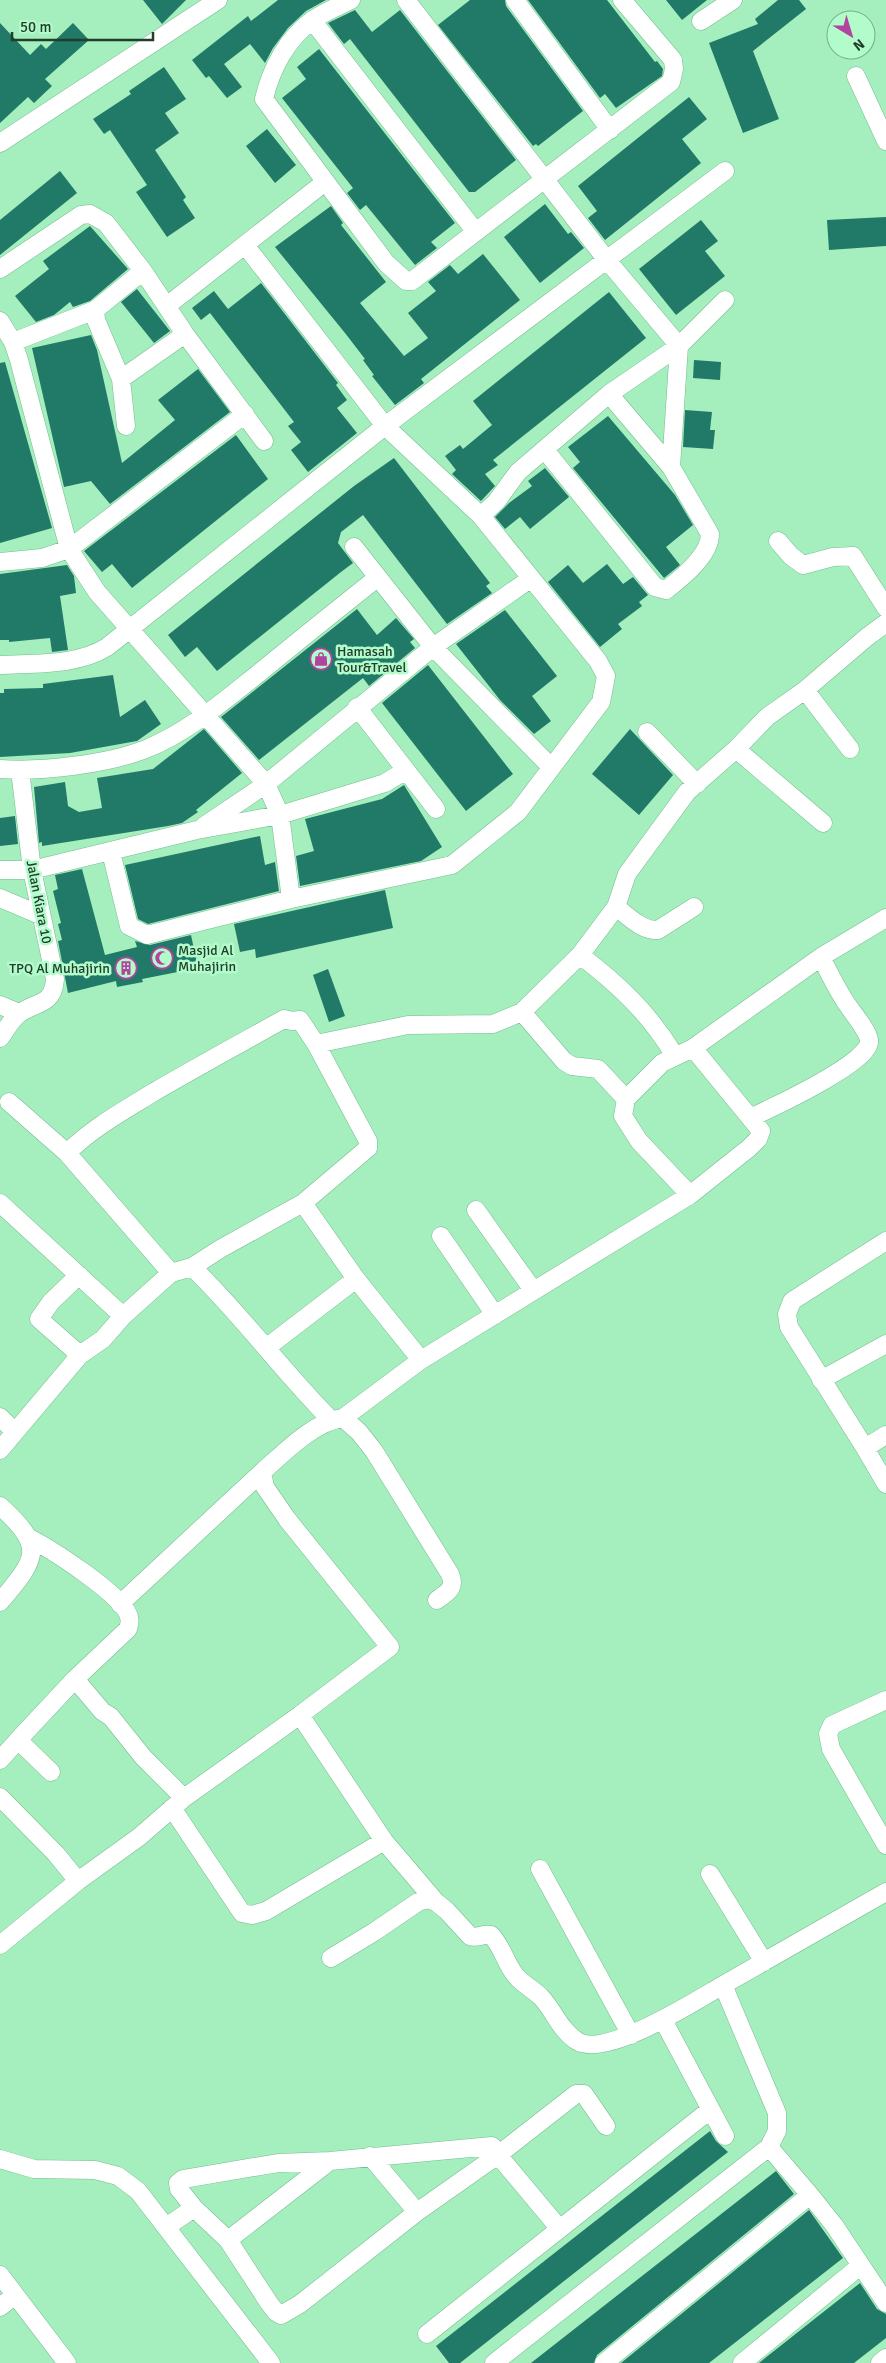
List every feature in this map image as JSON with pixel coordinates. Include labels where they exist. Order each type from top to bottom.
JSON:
[{"type":"street","points":[[0,143],[218,0]]},
{"type":"street","points":[[351,0],[312,20],[287,44],[274,70],[264,99],[386,263],[406,281],[412,281],[475,230],[544,180],[671,82],[674,69],[673,60],[622,0]]},
{"type":"street","points":[[406,0],[606,260],[679,346],[671,467]]},
{"type":"street","points":[[515,0],[610,130]]},
{"type":"street","points":[[701,22],[732,0]]},
{"type":"street","points":[[312,20],[475,230]]},
{"type":"street","points":[[856,76],[886,140]]},
{"type":"street","points":[[0,665],[56,662],[94,654],[385,426],[725,171]]},
{"type":"street","points":[[168,305],[325,182]]},
{"type":"street","points":[[0,269],[81,215],[90,214],[106,223],[168,305],[185,334],[264,441]]},
{"type":"street","points":[[111,852],[129,926],[142,934],[292,899],[452,865],[518,812],[601,702],[606,676],[598,661],[481,516],[385,426],[245,245]]},
{"type":"street","points":[[13,342],[95,310],[143,271]]},
{"type":"street","points":[[481,516],[496,502],[518,472],[609,394],[679,346],[725,300]]},
{"type":"street","points":[[95,310],[96,320],[121,380],[126,426]]},
{"type":"street","points":[[0,321],[13,342],[70,549],[97,592],[266,784],[280,815],[292,899]]},
{"type":"street","points":[[121,380],[185,334]]},
{"type":"street","points":[[545,450],[655,587],[666,590],[674,584],[695,563],[710,543],[707,525],[671,467],[609,394]]},
{"type":"street","points":[[0,562],[42,558],[70,549],[245,414]]},
{"type":"street","points":[[778,540],[791,556],[803,565],[833,557],[853,556],[886,608]]},
{"type":"street","points":[[354,547],[433,647],[551,768]]},
{"type":"street","points":[[0,769],[20,770],[127,756],[148,748],[207,715],[377,578]]},
{"type":"street","points":[[197,830],[266,784],[357,707],[433,647],[530,579]]},
{"type":"street","points":[[316,1044],[408,1024],[494,1024],[522,1012],[580,955],[616,907],[627,874],[686,792],[736,749],[767,717],[805,690],[867,637],[886,624]]},
{"type":"street","points":[[805,690],[850,749]]},
{"type":"street","points":[[357,707],[436,809]]},
{"type":"street","points":[[647,732],[697,784]]},
{"type":"street","points":[[736,749],[823,823]]},
{"type":"street","name":"Jalan Kiara 10","points":[[0,1038],[19,1013],[45,1001],[54,991],[55,980],[32,870],[20,770]]},
{"type":"street","points":[[0,870],[32,870],[197,830],[280,815],[385,784],[406,770]]},
{"type":"street","points":[[0,898],[40,915]]},
{"type":"street","points":[[616,907],[651,930],[658,930],[694,907]]},
{"type":"street","points":[[690,1195],[639,1141],[623,1116],[626,1100],[645,1079],[675,1056],[693,1048],[821,957],[886,918]]},
{"type":"street","points":[[580,955],[610,978],[635,1002],[658,1028],[675,1056]]},
{"type":"street","points":[[750,1118],[840,1071],[863,1055],[868,1048],[869,1041],[866,1034],[842,998],[821,957]]},
{"type":"street","points":[[0,1005],[19,1013]]},
{"type":"street","points":[[522,1012],[564,1061],[572,1066],[598,1069],[626,1100]]},
{"type":"street","points":[[0,1450],[80,1356],[103,1339],[123,1316],[171,1273],[192,1268],[303,1203],[368,1148],[368,1141],[316,1044],[300,1020],[284,1019],[110,1118],[83,1137],[67,1153]]},
{"type":"street","points":[[120,1604],[262,1472],[310,1433],[337,1419],[421,1360],[690,1195],[758,1139],[761,1131],[693,1048]]},
{"type":"street","points":[[9,1102],[67,1153],[171,1273]]},
{"type":"street","points":[[303,1203],[356,1279],[421,1360]]},
{"type":"street","points":[[0,1204],[123,1316]]},
{"type":"street","points":[[476,1210],[534,1290]]},
{"type":"street","points":[[441,1236],[494,1315]]},
{"type":"street","points":[[886,1242],[792,1301],[787,1314],[789,1327],[886,1484]]},
{"type":"street","points":[[192,1268],[210,1284],[298,1388],[337,1419],[359,1432],[374,1451],[454,1582],[452,1589],[437,1600]]},
{"type":"street","points":[[79,1275],[51,1302],[39,1319],[80,1356]]},
{"type":"street","points":[[266,1348],[356,1279]]},
{"type":"street","points":[[821,1380],[886,1344]]},
{"type":"street","points":[[0,1417],[15,1432]]},
{"type":"street","points":[[865,1448],[886,1435]]},
{"type":"street","points":[[0,1945],[78,1881],[139,1837],[178,1803],[300,1715],[390,1646],[287,1519],[265,1487],[262,1472]]},
{"type":"street","points":[[0,1506],[29,1538],[52,1551],[102,1587],[120,1604],[130,1617],[128,1629],[75,1679],[0,1760]]},
{"type":"street","points":[[0,1602],[30,1562],[32,1548],[29,1538]]},
{"type":"street","points":[[75,1679],[102,1711],[111,1717],[178,1803],[242,1913],[252,1915],[266,1912],[384,1841]]},
{"type":"street","points":[[886,1700],[842,1719],[829,1728],[828,1734],[831,1749],[886,1845]]},
{"type":"street","points":[[300,1715],[384,1841],[436,1902],[470,1936],[476,1938],[486,1934],[491,1936],[516,1976],[542,1998],[563,2030],[579,2042],[600,2043],[632,2035],[662,2020],[886,1892]]},
{"type":"street","points":[[18,1740],[51,1772]]},
{"type":"street","points":[[0,1797],[56,1854],[78,1881]]},
{"type":"street","points":[[540,1870],[632,2035]]},
{"type":"street","points":[[710,1874],[764,1962]]},
{"type":"street","points":[[330,1958],[374,1932],[418,1902],[428,1899],[436,1902]]},
{"type":"street","points":[[494,2363],[769,2147],[777,2131],[777,2113],[723,1985]]},
{"type":"street","points":[[662,2020],[725,2136]]},
{"type":"street","points":[[559,2228],[498,2155],[492,2146],[330,2161],[278,2162],[183,2179],[178,2183],[179,2189],[194,2208],[228,2240],[269,2303],[276,2312],[282,2315],[300,2304],[417,2212],[498,2155],[576,2094],[584,2094],[606,2126]]},
{"type":"street","points":[[427,2334],[710,2110]]},
{"type":"street","points":[[769,2147],[834,2225],[886,2303]]},
{"type":"street","points":[[370,2156],[417,2212]]},
{"type":"street","points":[[0,2159],[34,2169],[95,2170],[118,2176],[138,2191],[271,2363]]},
{"type":"street","points":[[228,2240],[330,2161]]},
{"type":"street","points":[[604,2363],[810,2195]]},
{"type":"street","points":[[166,2227],[194,2208]]},
{"type":"street","points":[[742,2363],[860,2266]]},
{"type":"street","points":[[0,2276],[67,2363]]},
{"type":"street","points":[[0,2307],[15,2295]]},
{"type":"street","points":[[880,2363],[886,2358]]},
{"type":"building","points":[[143,0],[186,0],[162,24]]},
{"type":"building","points":[[278,0],[326,0],[306,11],[288,28],[273,48],[265,63],[250,44],[224,64],[242,87],[227,98],[209,76],[206,78],[192,60],[248,16],[251,21]]},
{"type":"building","points":[[470,0],[505,0],[506,6],[583,111],[538,146],[536,144],[533,146],[438,25]]},
{"type":"building","points":[[528,0],[607,0],[655,62],[657,61],[663,69],[662,76],[616,108],[605,94],[600,98]]},
{"type":"building","points":[[666,0],[707,0],[682,20]]},
{"type":"building","points":[[778,0],[799,0],[806,9],[753,51],[779,119],[743,133],[709,43],[758,24],[755,19]]},
{"type":"building","points":[[355,10],[372,32],[400,10],[516,160],[475,192],[469,192],[350,39],[344,44],[328,23]]},
{"type":"building","points":[[0,23],[30,55],[41,44],[46,49],[73,23],[89,40],[45,79],[52,86],[34,103],[28,97],[0,123]]},
{"type":"building","points":[[319,49],[455,223],[431,242],[437,248],[415,265],[366,205],[360,210],[347,193],[353,188],[282,98],[306,79],[297,67]]},
{"type":"building","points":[[164,67],[186,99],[165,113],[179,133],[155,150],[186,197],[183,200],[195,218],[167,237],[136,192],[147,185],[110,130],[104,134],[93,119],[131,94],[129,91]]},
{"type":"building","points":[[689,97],[707,119],[682,139],[701,163],[605,240],[588,218],[597,211],[578,186]]},
{"type":"building","points":[[267,129],[296,165],[275,183],[246,146]]},
{"type":"building","points":[[60,171],[77,193],[0,255],[0,220]]},
{"type":"building","points":[[545,204],[568,234],[571,232],[584,248],[540,283],[504,237]]},
{"type":"building","points":[[331,206],[343,223],[341,225],[386,282],[360,303],[404,356],[428,338],[408,313],[436,291],[428,282],[450,265],[458,274],[483,254],[520,300],[421,379],[424,383],[395,405],[372,376],[374,375],[363,360],[365,359],[275,247]]},
{"type":"building","points":[[886,217],[886,246],[829,250],[827,220]]},
{"type":"building","points":[[701,220],[718,241],[705,251],[725,276],[676,315],[639,269]]},
{"type":"building","points":[[90,226],[128,269],[90,301],[73,307],[70,302],[54,315],[36,322],[15,296],[49,269],[43,261]]},
{"type":"building","points":[[261,283],[338,383],[336,385],[347,400],[337,408],[357,433],[308,472],[291,450],[301,442],[288,426],[294,422],[210,313],[201,320],[192,308],[214,291],[228,309]]},
{"type":"building","points":[[137,289],[170,331],[154,343],[121,302]]},
{"type":"building","points":[[609,292],[646,338],[493,460],[498,465],[485,474],[495,486],[481,501],[452,474],[456,470],[445,456],[460,445],[463,449],[492,425],[473,401]]},
{"type":"building","points":[[91,335],[97,350],[122,463],[175,420],[158,400],[198,369],[230,412],[110,504],[91,481],[64,487],[32,348]]},
{"type":"building","points":[[694,360],[721,362],[720,380],[693,378]]},
{"type":"building","points":[[5,362],[52,528],[0,543],[0,363]]},
{"type":"building","points":[[685,410],[712,412],[710,430],[715,430],[713,449],[683,447]]},
{"type":"building","points":[[608,416],[675,495],[693,525],[666,547],[680,565],[664,578],[573,468],[580,462],[568,447]]},
{"type":"building","points":[[236,435],[268,479],[132,588],[112,564],[102,572],[84,551]]},
{"type":"building","points":[[394,458],[490,583],[486,586],[492,593],[447,624],[363,515],[341,532],[338,543],[353,563],[217,671],[197,647],[185,657],[168,635],[354,486]]},
{"type":"building","points":[[545,468],[569,497],[530,529],[520,517],[505,529],[495,517],[509,503],[532,486],[528,481]]},
{"type":"building","points":[[607,564],[623,584],[633,577],[648,595],[639,602],[642,606],[618,624],[622,629],[600,647],[548,582],[568,565],[583,583]]},
{"type":"building","points":[[67,565],[74,576],[76,593],[60,596],[68,650],[52,652],[50,638],[9,642],[9,640],[0,640],[0,574]]},
{"type":"building","points":[[357,609],[377,635],[396,618],[414,639],[410,642],[415,648],[369,686],[363,678],[259,760],[221,717]]},
{"type":"building","points":[[505,610],[557,676],[532,696],[551,721],[534,734],[500,700],[456,644]]},
{"type":"building","points":[[428,665],[513,774],[466,811],[382,703]]},
{"type":"building","points":[[113,675],[120,717],[145,700],[161,724],[137,741],[70,753],[0,757],[0,693],[4,693],[4,689],[43,688],[43,684]]},
{"type":"building","points":[[204,729],[242,773],[196,810],[198,812],[182,823],[168,826],[42,846],[42,842],[39,843],[34,787],[65,782],[68,806],[79,812],[102,808],[97,778],[153,769]]},
{"type":"building","points":[[630,729],[673,775],[639,815],[592,774]]},
{"type":"building","points":[[404,785],[442,847],[421,861],[300,886],[296,856],[314,851],[305,819],[382,799]]},
{"type":"building","points":[[15,816],[18,844],[0,846],[0,818]]},
{"type":"building","points":[[260,836],[265,865],[275,862],[279,891],[148,924],[138,919],[125,865]]},
{"type":"building","points":[[82,869],[105,955],[137,947],[135,941],[150,945],[191,935],[198,968],[142,979],[143,982],[117,987],[116,981],[68,993],[58,941],[62,940],[58,924],[61,923],[53,891],[58,889],[55,875]]},
{"type":"building","points":[[385,890],[393,928],[256,958],[255,949],[240,952],[234,924]]},
{"type":"building","points":[[328,969],[345,1016],[329,1022],[313,975]]},
{"type":"building","points":[[710,2131],[716,2141],[728,2152],[460,2363],[449,2363],[436,2346]]},
{"type":"building","points":[[776,2171],[794,2194],[597,2355],[594,2363],[531,2363]]},
{"type":"building","points":[[809,2210],[843,2258],[709,2363],[621,2363]]},
{"type":"building","points":[[860,2283],[877,2309],[886,2314],[886,2338],[854,2363],[759,2363]]},
{"type":"place","name":"Hamasah Tour&Travel","points":[[321,659]]},
{"type":"place","name":"Masjid Al Muhajirin","points":[[162,958]]},
{"type":"place","name":"TPQ Al Muhajirin","points":[[126,968]]}]
